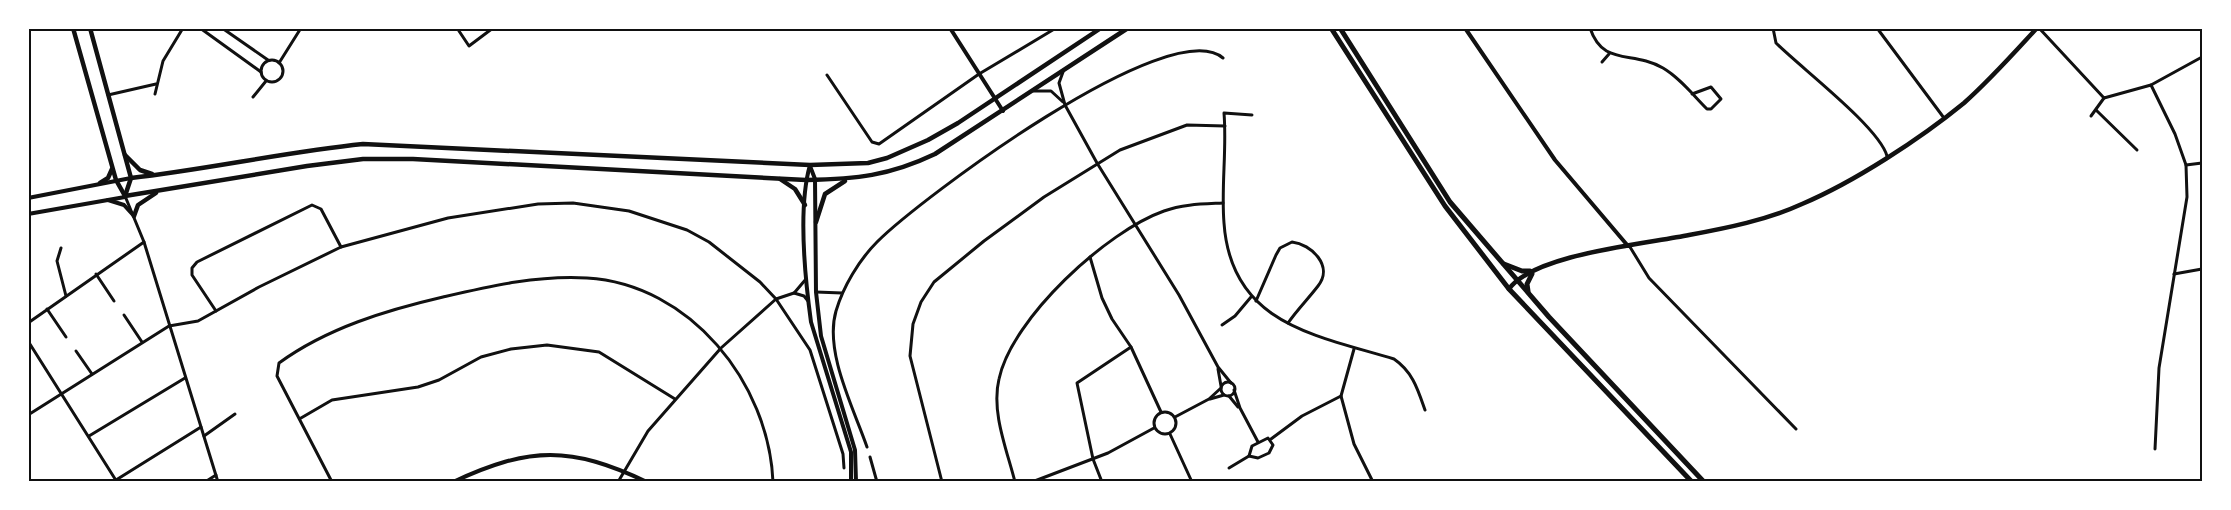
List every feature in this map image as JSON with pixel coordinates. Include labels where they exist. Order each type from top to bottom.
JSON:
[{"type":"highway","points":[[1331,28],[1445,206],[1509,289],[1692,482]]},
{"type":"highway","points":[[1340,28],[1450,202],[1532,298],[1704,482]]},
{"type":"highway","points":[[1501,262],[1531,273],[1527,286],[1532,298]]},
{"type":"main road","points":[[73,28],[116,180],[125,196]]},
{"type":"main road","points":[[90,28],[131,178],[125,196]]},
{"type":"main road","points":[[131,178],[303,150],[363,144],[843,165],[886,158],[928,140],[995,99],[1101,28]]},
{"type":"main road","points":[[125,196],[363,159],[413,159],[806,180],[849,179],[885,174],[910,166],[973,132],[1128,28]]},
{"type":"main road","points":[[1509,289],[1541,267],[1564,259],[1734,227],[1802,205],[1887,156],[1944,118],[1988,81],[2038,28]]},
{"type":"main road","points":[[123,153],[140,170],[157,175]]},
{"type":"main road","points":[[100,183],[110,176],[112,166]]},
{"type":"main road","points":[[778,178],[795,189],[805,205]]},
{"type":"main road","points":[[816,222],[825,194],[849,179]]},
{"type":"main road","points":[[134,216],[138,205],[160,191]]},
{"type":"street","points":[[155,94],[163,61],[183,28]]},
{"type":"street","points":[[200,28],[261,72],[266,81]]},
{"type":"street","points":[[222,28],[270,61],[279,63],[283,69],[281,78],[274,82],[266,81]]},
{"type":"street","points":[[279,63],[301,28]]},
{"type":"street","points":[[457,28],[469,45],[493,28]]},
{"type":"street","points":[[950,28],[1003,111]]},
{"type":"street","points":[[1045,28],[1048,33]]},
{"type":"street","points":[[827,75],[872,142],[879,144],[979,74],[1056,28]]},
{"type":"street","points":[[1465,28],[1555,160],[1629,247],[1648,278],[1796,429]]},
{"type":"street","points":[[1590,28],[1596,45],[1609,53],[1642,59],[1660,66],[1710,110],[1721,99],[1711,87],[1692,94]]},
{"type":"street","points":[[1773,28],[1776,43],[1847,107],[1887,156]]},
{"type":"street","points":[[1877,28],[1944,118]]},
{"type":"street","points":[[2038,28],[2104,98]]},
{"type":"street","points":[[867,447],[837,364],[835,315],[842,293],[868,251],[948,183],[1065,105],[1106,81],[1156,59],[1203,50],[1223,58]]},
{"type":"street","points":[[1602,62],[1609,53]]},
{"type":"street","points":[[2091,116],[2104,98],[2151,85],[2202,57]]},
{"type":"street","points":[[261,72],[264,64],[270,61]]},
{"type":"street","points":[[1065,70],[1059,83],[1065,105],[1097,163],[1179,295],[1218,367],[1231,383],[1240,408],[1258,442]]},
{"type":"street","points":[[253,97],[266,81]]},
{"type":"street","points":[[108,95],[156,84]]},
{"type":"street","points":[[2151,85],[2175,134],[2186,165],[2187,197],[2159,368],[2155,449]]},
{"type":"street","points":[[1034,91],[1051,91],[1065,105]]},
{"type":"street","points":[[2096,110],[2137,150]]},
{"type":"street","points":[[1252,114],[1224,113],[1223,203],[1230,256],[1235,272],[1251,297],[1288,323],[1320,339],[1394,359],[1404,366],[1415,383],[1425,410]]},
{"type":"street","points":[[942,482],[910,356],[913,324],[921,302],[934,282],[984,241],[1044,197],[1097,163],[1139,142],[1187,125],[1225,126]]},
{"type":"street","points":[[2186,165],[2202,163]]},
{"type":"street","points":[[810,165],[815,180],[816,292],[821,336],[855,450],[856,482]]},
{"type":"street","points":[[810,165],[806,180],[805,205],[808,302],[811,322],[851,452],[851,482]]},
{"type":"street","points":[[28,198],[131,178]]},
{"type":"street","points":[[28,214],[125,196],[144,242],[218,482]]},
{"type":"street","points":[[101,199],[118,202],[134,216]]},
{"type":"street","points":[[28,415],[169,326],[198,321],[341,247],[448,218],[538,204],[573,202],[604,205],[659,219],[695,234],[739,264],[776,299],[810,350],[843,454],[844,468]]},
{"type":"street","points":[[1015,482],[997,411],[998,379],[1012,347],[1043,301],[1090,257],[1136,226],[1164,211],[1183,206],[1223,203]]},
{"type":"street","points":[[216,310],[192,275],[192,268],[197,262],[312,205],[321,209],[341,247]]},
{"type":"street","points":[[28,323],[144,242]]},
{"type":"street","points":[[1256,301],[1280,248],[1292,242],[1311,249],[1319,257],[1322,276],[1318,286],[1288,323]]},
{"type":"street","points":[[61,248],[57,261],[66,296]]},
{"type":"street","points":[[1090,257],[1102,298],[1112,319],[1131,347],[1161,412]]},
{"type":"street","points":[[2174,274],[2202,268]]},
{"type":"street","points":[[96,274],[114,301]]},
{"type":"street","points":[[332,482],[301,418],[277,376],[277,366],[323,338],[371,317],[481,288],[518,281],[588,278],[638,289],[673,308],[721,348],[744,381],[761,419],[768,439],[773,482]]},
{"type":"street","points":[[618,482],[648,432],[721,348],[776,299],[794,293],[807,278]]},
{"type":"street","points":[[816,292],[842,293]]},
{"type":"street","points":[[794,293],[804,296],[808,302]]},
{"type":"street","points":[[1222,325],[1235,316],[1251,297]]},
{"type":"street","points":[[47,309],[66,337]]},
{"type":"street","points":[[124,315],[142,342]]},
{"type":"street","points":[[28,341],[117,481],[201,427]]},
{"type":"street","points":[[301,418],[332,400],[428,384],[481,357],[547,345],[598,352],[631,370],[675,399]]},
{"type":"street","points":[[1102,482],[1092,459],[1077,383],[1131,347]]},
{"type":"street","points":[[1354,350],[1341,396],[1354,444],[1373,482]]},
{"type":"street","points":[[76,351],[92,374]]},
{"type":"street","points":[[1218,367],[1221,387],[1240,408]]},
{"type":"street","points":[[89,436],[185,378]]},
{"type":"street","points":[[1209,399],[1221,387],[1231,383]]},
{"type":"street","points":[[1175,417],[1209,399],[1226,395],[1234,390]]},
{"type":"street","points":[[1249,456],[1250,450],[1258,442],[1271,439],[1302,416],[1341,396]]},
{"type":"street","points":[[1161,412],[1169,412],[1175,417],[1176,425],[1170,434],[1159,433],[1155,428],[1155,417],[1161,412]]},
{"type":"street","points":[[204,436],[235,414]]},
{"type":"street","points":[[1032,482],[1092,459],[1155,428]]},
{"type":"street","points":[[1170,434],[1192,482]]},
{"type":"street","points":[[1229,468],[1249,456],[1258,458],[1269,453],[1273,445],[1271,439]]},
{"type":"street","points":[[453,482],[499,464],[540,455],[581,456],[624,471],[647,482]]},
{"type":"street","points":[[870,457],[877,482]]},
{"type":"street","points":[[205,482],[216,475]]}]
